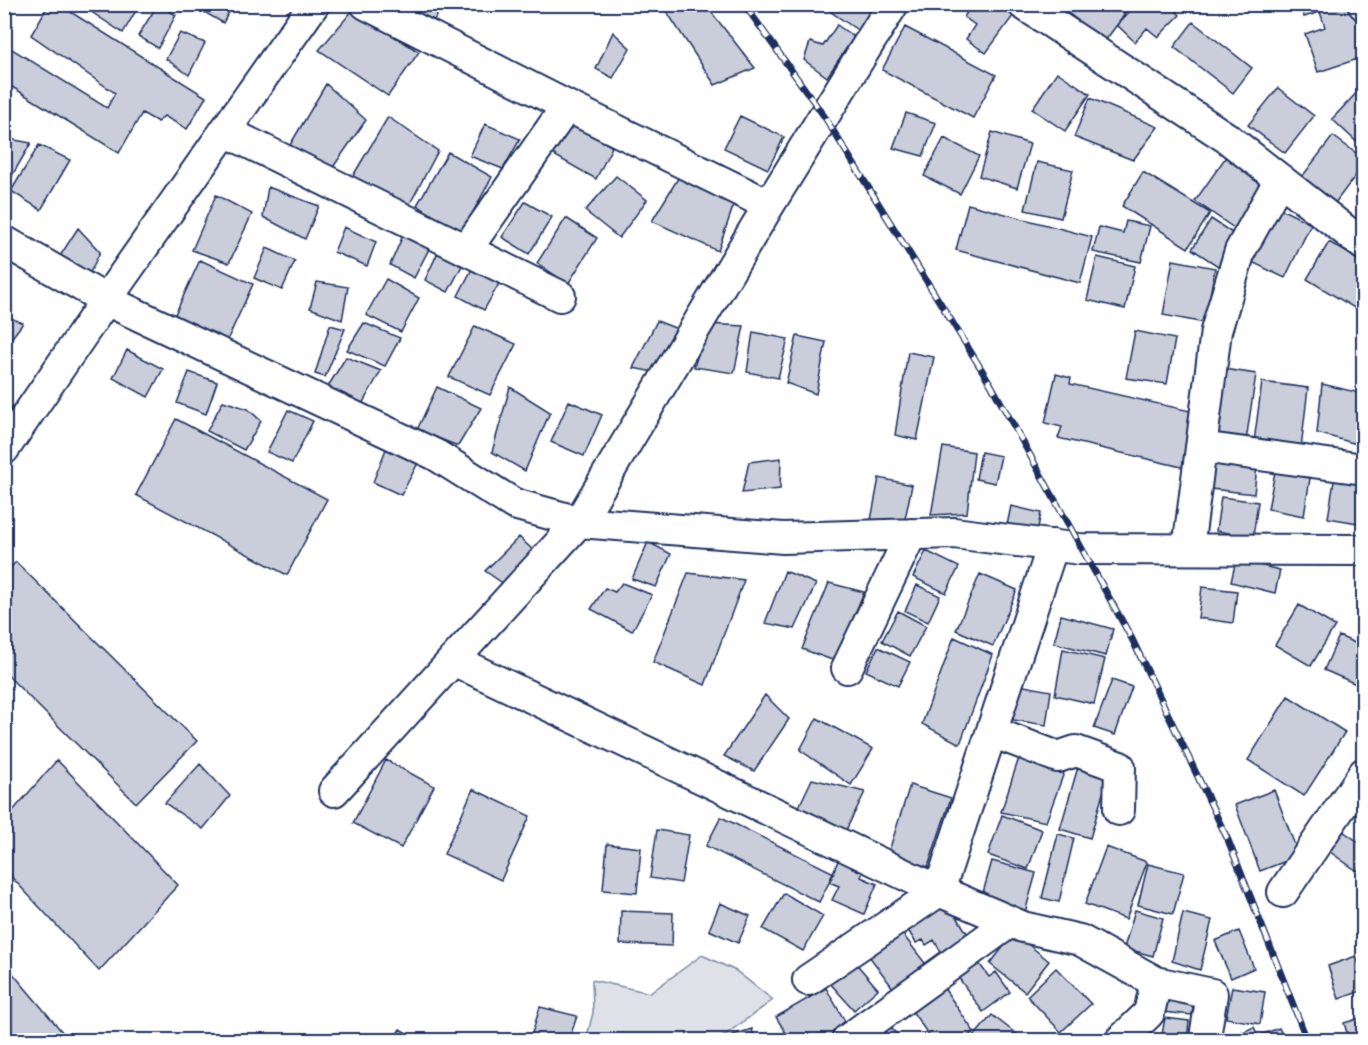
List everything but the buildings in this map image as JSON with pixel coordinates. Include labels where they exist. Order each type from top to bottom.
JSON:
[{"type":"street","points":[[4,450],[106,300],[314,4]]},
{"type":"street","points":[[366,4],[567,106],[769,204]]},
{"type":"street","points":[[334,791],[579,522],[769,204],[893,4]]},
{"type":"street","points":[[1023,4],[1227,138],[1364,245]]},
{"type":"street","points":[[466,250],[567,106]]},
{"type":"street","points":[[225,131],[560,296]]},
{"type":"street","points":[[1188,549],[1216,331],[1240,251],[1280,179]]},
{"type":"street","points":[[4,241],[106,300],[436,455],[514,504],[579,522],[783,538],[954,533],[1080,549],[1364,550]]},
{"type":"street","points":[[1201,447],[1364,469]]},
{"type":"street","points":[[847,668],[911,534]]},
{"type":"street","points":[[808,980],[939,891],[1053,545]]},
{"type":"street","points":[[453,660],[939,891],[1023,927],[1080,940],[1156,982],[1212,994],[1206,1031]]},
{"type":"street","points":[[992,732],[1058,757],[1076,751],[1120,767],[1119,810]]},
{"type":"street","points":[[1283,892],[1364,772]]},
{"type":"street","points":[[847,1041],[1010,922]]},
{"type":"street","points":[[1121,1041],[1149,1013],[1156,982]]},
{"type":"shaded area","points":[[702,955],[736,971],[773,1000],[718,1040],[586,1040],[593,1013],[592,980],[650,993]]},
{"type":"railway","points":[[744,4],[824,116],[990,383],[1132,639],[1228,840],[1307,1040]]}]
